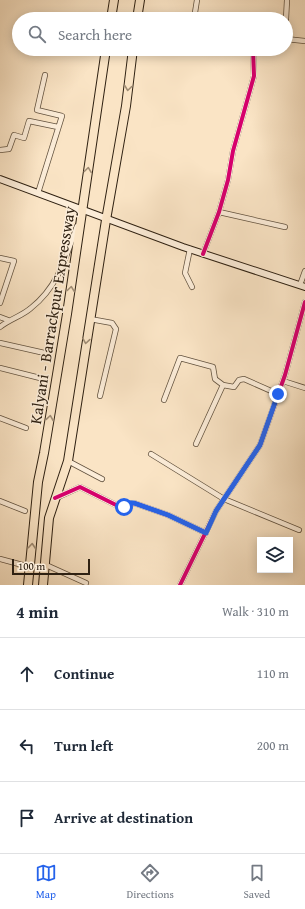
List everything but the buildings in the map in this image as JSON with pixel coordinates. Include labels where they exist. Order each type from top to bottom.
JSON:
[{"type":"highway","points":[[112,12],[114,0]]},
{"type":"highway","points":[[138,12],[140,0]]},
{"type":"highway","name":"Kalyani - Barrackpur Expressway","points":[[28,585],[38,482],[67,314],[105,56]]},
{"type":"highway","points":[[43,585],[46,565],[49,518],[68,462],[106,220],[126,106],[132,56]]},
{"type":"main road","points":[[0,179],[83,209],[106,220],[203,254],[303,286]]},
{"type":"street","points":[[195,12],[197,0]]},
{"type":"street","points":[[286,12],[287,0]]},
{"type":"street","points":[[293,40],[305,41]]},
{"type":"street","points":[[203,254],[219,212],[228,180],[233,151],[254,76],[253,56]]},
{"type":"street","points":[[38,193],[62,116],[37,110],[45,75]]},
{"type":"street","points":[[0,149],[9,149],[14,135],[24,138],[29,121],[58,127]]},
{"type":"street","points":[[0,327],[8,320],[30,309],[44,297],[56,280],[65,261],[83,209]]},
{"type":"street","points":[[219,212],[284,227]]},
{"type":"street","points":[[190,249],[185,273],[192,287]]},
{"type":"street","points":[[0,258],[14,261],[1,295],[0,303]]},
{"type":"street","points":[[303,286],[305,271]]},
{"type":"street","points":[[180,585],[224,499],[260,445],[283,381],[305,302]]},
{"type":"street","points":[[0,317],[8,320]]},
{"type":"street","points":[[90,319],[112,323],[116,329],[100,396]]},
{"type":"street","points":[[0,343],[49,354]]},
{"type":"street","points":[[164,400],[180,358],[213,367],[215,379],[224,385],[234,387],[239,380],[244,379],[278,394]]},
{"type":"street","points":[[0,368],[44,379]]},
{"type":"street","points":[[283,381],[305,388]]},
{"type":"street","points":[[196,444],[221,386],[224,385]]},
{"type":"street","points":[[0,418],[26,428]]},
{"type":"street","points":[[151,454],[224,499],[247,510],[299,530]]},
{"type":"street","points":[[68,462],[102,479]]},
{"type":"street","points":[[55,498],[80,487],[120,508],[134,503],[168,515],[206,533]]},
{"type":"street","points":[[0,501],[25,511]]},
{"type":"street","points":[[0,559],[30,567]]},
{"type":"street","points":[[46,565],[86,583]]},
{"type":"cycle path","points":[[203,254],[219,212],[228,180],[233,151],[254,76],[253,56]]},
{"type":"cycle path","points":[[180,585],[216,511],[260,445],[285,375],[305,302]]},
{"type":"cycle path","points":[[55,498],[80,487],[120,507],[134,503],[168,515],[206,533]]},
{"type":"route","points":[[124,507],[129,503],[134,503],[168,515],[206,533],[216,511],[260,445],[278,394]]}]
